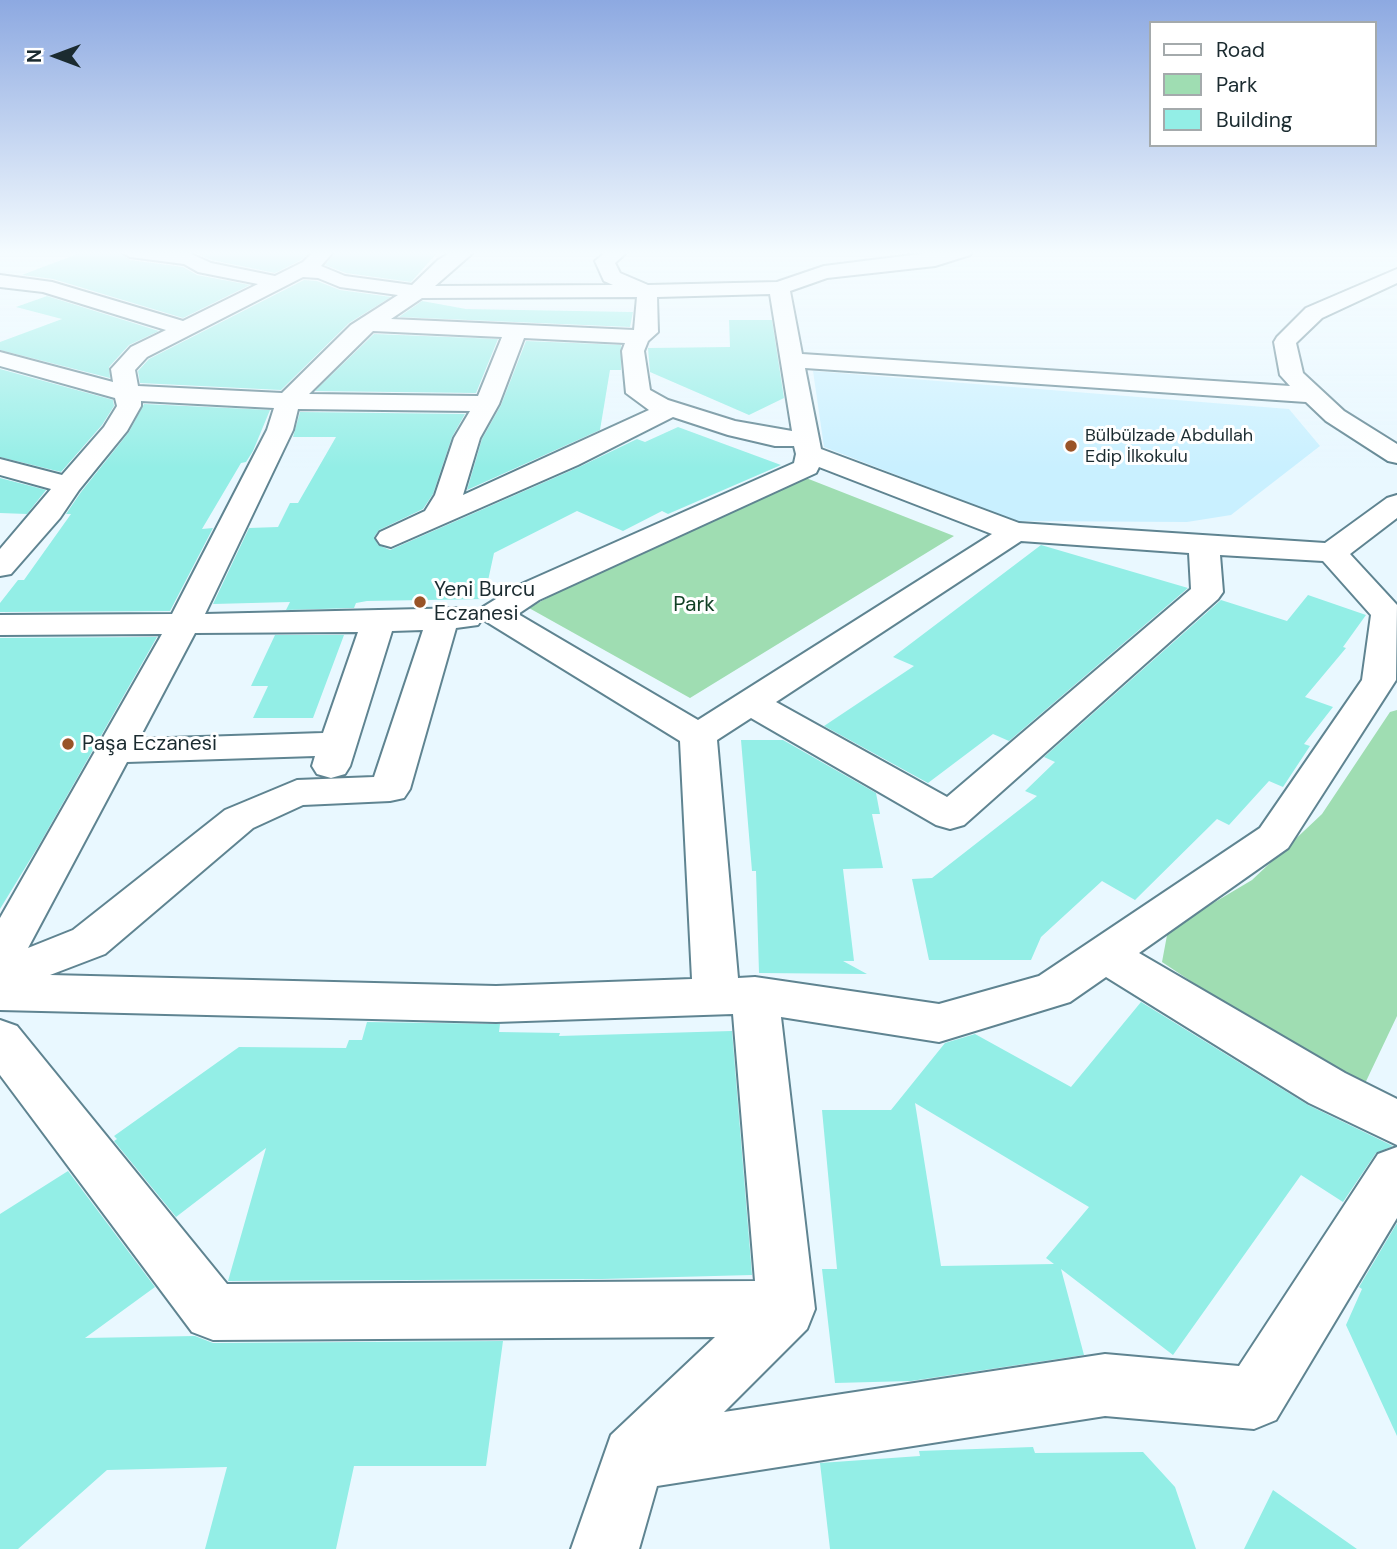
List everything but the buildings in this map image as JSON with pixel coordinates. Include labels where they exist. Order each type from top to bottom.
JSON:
[{"type":"street","points":[[166,323],[184,329]]},
{"type":"street","points":[[0,567],[50,512],[68,485],[114,431],[129,406],[123,369],[139,352],[195,323]]},
{"type":"street","points":[[0,951],[10,940],[184,623],[280,430],[288,401],[366,324],[638,337],[647,332],[647,323]]},
{"type":"street","points":[[0,625],[442,621],[495,614],[528,593],[806,467],[808,447],[785,323]]},
{"type":"street","points":[[1304,323],[1285,342],[1292,375],[1335,416],[1397,455]]},
{"type":"street","points":[[436,517],[449,495],[467,438],[487,404],[515,333]]},
{"type":"street","points":[[638,337],[633,351],[638,393],[670,409],[808,447],[1015,532],[1332,553],[1397,504]]},
{"type":"street","points":[[0,359],[125,393],[288,401],[487,404]]},
{"type":"street","points":[[792,360],[1313,395]]},
{"type":"street","points":[[391,538],[569,459],[670,409]]},
{"type":"street","points":[[0,467],[68,485]]},
{"type":"street","points":[[698,736],[1015,532]]},
{"type":"street","points":[[750,702],[950,816],[1207,592],[1204,544]]},
{"type":"street","points":[[0,992],[496,1003],[735,996],[939,1023],[1055,990],[1274,838],[1388,681],[1387,614],[1332,553]]},
{"type":"street","points":[[495,614],[698,736]]},
{"type":"street","points":[[0,977],[89,942],[239,819],[297,793],[390,789],[442,621]]},
{"type":"street","points":[[323,792],[378,622]]},
{"type":"street","points":[[698,736],[735,996],[786,1309]]},
{"type":"street","points":[[115,751],[338,744]]},
{"type":"street","points":[[1106,955],[1327,1088],[1397,1123]]},
{"type":"street","points":[[0,1039],[213,1312],[786,1309]]},
{"type":"street","points":[[634,1458],[1105,1385],[1254,1398],[1397,1170]]},
{"type":"street","points":[[605,1549],[634,1458],[786,1309]]},
{"type":"shaded area","name":"Bülbülzade Abdullah Edip İlkokulu","points":[[813,371],[1289,409],[1320,446],[1231,515],[1187,522],[1016,521],[824,447]]},
{"type":"green space","name":"Park","points":[[801,476],[954,536],[690,698],[529,608],[684,522]]},
{"type":"green space","points":[[1397,710],[1397,1016],[1360,1094],[1162,962],[1168,930],[1252,880],[1322,814],[1390,712]]},
{"type":"place","name":"Bülbülzade Abdullah Edip İlkokulu","points":[[1071,446]]},
{"type":"place","name":"Yeni Burcu Eczanesi","points":[[420,602]]},
{"type":"place","name":"Paşa Eczanesi","points":[[68,744]]}]
